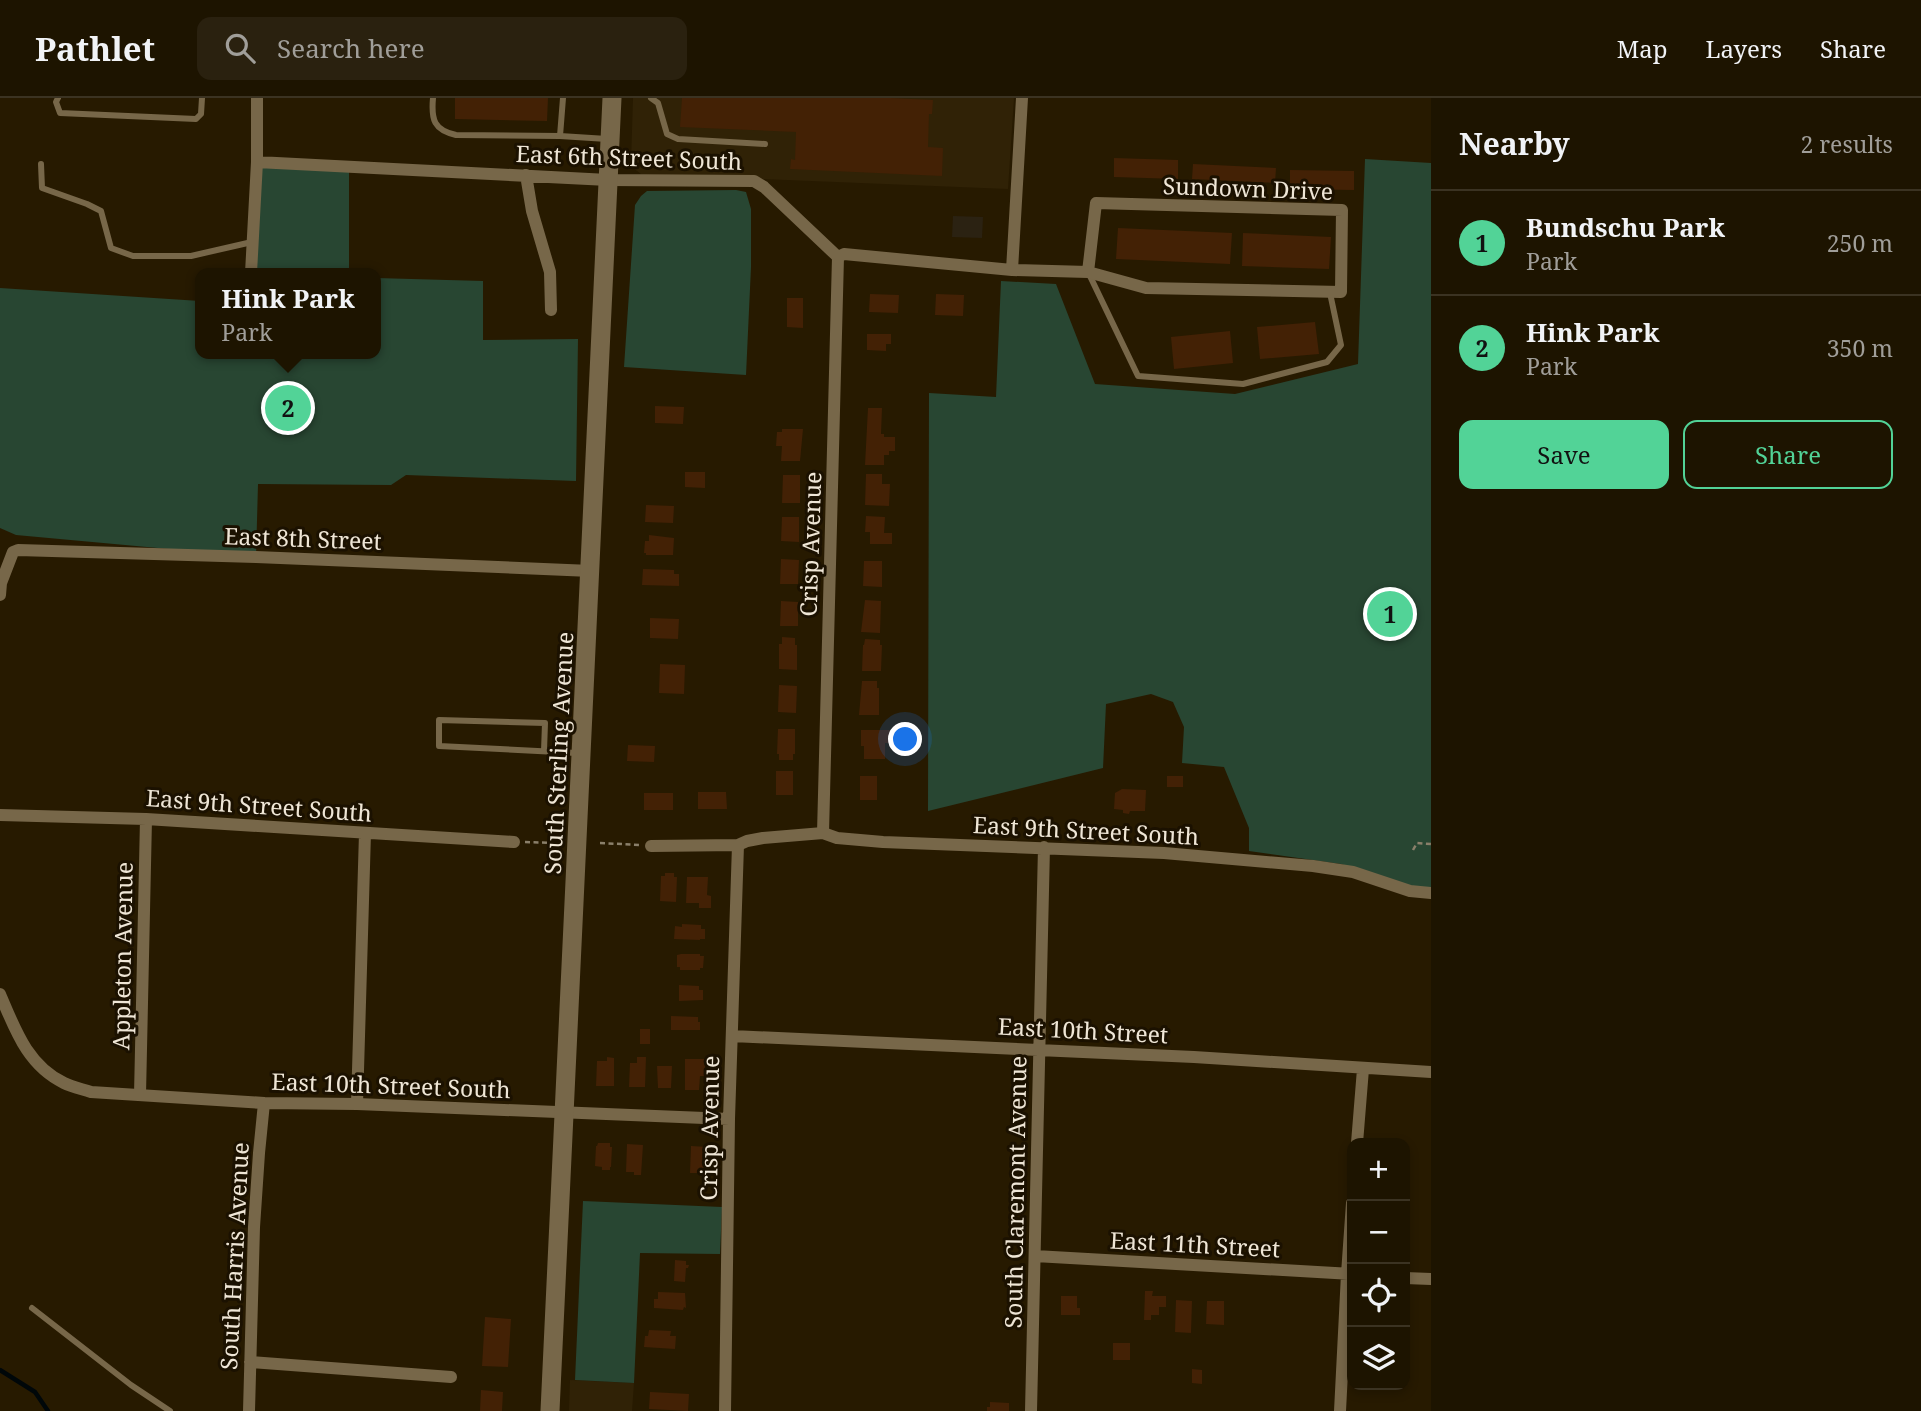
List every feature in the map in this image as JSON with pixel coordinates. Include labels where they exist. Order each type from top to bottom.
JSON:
[{"type":"main road","name":"South Sterling Avenue","points":[[550,1411],[612,98]]},
{"type":"street","points":[[251,268],[257,162],[257,98]]},
{"type":"street","points":[[1012,270],[1022,98]]},
{"type":"street","name":"East 6th Street South","points":[[257,162],[608,180],[754,181],[764,187],[838,257]]},
{"type":"street","points":[[526,175],[532,211],[550,272],[551,310]]},
{"type":"street","name":"Sundown Drive","points":[[1088,272],[1096,204],[1342,210],[1341,292],[1330,292]]},
{"type":"street","points":[[838,257],[844,254],[1012,270],[1088,272],[1146,288],[1330,292]]},
{"type":"street","name":"Crisp Avenue","points":[[823,833],[838,257]]},
{"type":"street","name":"East 8th Street","points":[[0,595],[1,583],[13,552],[18,550],[242,556],[591,571]]},
{"type":"street","name":"East 9th Street South","points":[[0,815],[146,818],[514,842]]},
{"type":"street","name":"Appleton Avenue","points":[[140,1095],[146,818]]},
{"type":"street","points":[[357,1104],[365,833]]},
{"type":"street","name":"East 9th Street South","points":[[651,846],[738,845],[763,838],[823,833],[836,838],[883,842],[1164,853],[1313,866],[1353,872],[1410,891],[1431,893]]},
{"type":"street","name":"Crisp Avenue","points":[[725,1411],[729,1119],[738,845]]},
{"type":"street","name":"South Claremont Avenue","points":[[1031,1411],[1044,847]]},
{"type":"street","name":"East 10th Street South","points":[[0,994],[19,1040],[41,1068],[64,1083],[90,1092],[264,1103],[357,1104],[729,1119]]},
{"type":"street","name":"East 10th Street","points":[[732,1036],[1194,1056],[1431,1072]]},
{"type":"street","points":[[1357,1138],[1363,1069]]},
{"type":"street","name":"South Harris Avenue","points":[[248,1411],[254,1227],[264,1103]]},
{"type":"street","name":"East 11th Street","points":[[1035,1256],[1347,1274]]},
{"type":"street","points":[[1410,1278],[1431,1279]]},
{"type":"street","points":[[1340,1411],[1347,1304]]},
{"type":"street","points":[[250,1362],[451,1377]]},
{"type":"lane","points":[[58,98],[60,113],[195,119],[201,114],[202,98]]},
{"type":"lane","points":[[433,98],[432,109],[436,123],[443,132],[456,135],[610,139]]},
{"type":"lane","points":[[560,136],[563,98]]},
{"type":"lane","points":[[651,98],[658,103],[667,134],[678,139],[765,144]]},
{"type":"lane","points":[[41,163],[42,188],[101,211],[111,248],[133,256],[191,256],[252,242]]},
{"type":"lane","points":[[1088,272],[1138,376],[1243,384],[1327,362],[1341,345],[1330,292]]},
{"type":"lane","points":[[544,751],[545,723],[439,720],[439,746],[582,753]]},
{"type":"lane","points":[[32,1308],[131,1385],[170,1411]]},
{"type":"path","points":[[514,842],[561,843]]},
{"type":"path","points":[[1413,850],[1417,843],[1431,844]]},
{"type":"path","points":[[600,844],[651,846]]},
{"type":"shaded area","points":[[633,98],[1014,98],[1008,189],[641,174],[632,167],[631,162]]},
{"type":"shaded area","points":[[953,216],[983,217],[982,238],[952,237]]},
{"type":"shaded area","points":[[570,1380],[634,1383],[632,1411],[569,1411]]},
{"type":"green space","points":[[1365,159],[1431,163],[1431,888],[1408,886],[1341,864],[1249,851],[1249,828],[1224,767],[1182,763],[1184,727],[1173,702],[1151,694],[1106,704],[1103,768],[928,811],[929,393],[996,397],[1001,281],[1056,284],[1095,384],[1235,394],[1358,364]]},
{"type":"green space","points":[[257,162],[349,166],[349,268],[251,268]]},
{"type":"green space","points":[[647,191],[746,192],[751,209],[746,375],[624,367],[635,205]]},
{"type":"green space","points":[[381,278],[483,281],[483,340],[578,339],[576,481],[406,475],[391,485],[258,484],[256,557],[16,535],[0,528],[0,288],[195,301],[195,359],[381,359]]},
{"type":"green space","points":[[583,1201],[722,1207],[720,1254],[640,1253],[634,1383],[575,1380]]},
{"type":"building","points":[[455,98],[548,98],[547,121],[455,119]]},
{"type":"building","points":[[682,98],[933,100],[932,114],[929,114],[928,147],[943,148],[942,176],[790,169],[791,159],[795,160],[796,132],[680,127]]},
{"type":"building","points":[[1114,158],[1178,160],[1178,179],[1114,177]]},
{"type":"building","points":[[1193,164],[1276,168],[1275,183],[1192,179]]},
{"type":"building","points":[[1290,170],[1354,171],[1354,190],[1290,189]]},
{"type":"building","points":[[1118,228],[1232,233],[1230,264],[1116,259]]},
{"type":"building","points":[[1243,233],[1331,237],[1329,269],[1242,266]]},
{"type":"building","points":[[870,294],[899,295],[898,313],[869,312]]},
{"type":"building","points":[[936,294],[964,295],[963,316],[935,315]]},
{"type":"building","points":[[787,298],[803,298],[803,328],[787,327]]},
{"type":"building","points":[[1315,322],[1319,354],[1260,359],[1257,327]]},
{"type":"building","points":[[1230,331],[1233,363],[1174,369],[1171,337]]},
{"type":"building","points":[[867,334],[891,334],[891,344],[886,344],[886,351],[867,350]]},
{"type":"building","points":[[655,406],[684,407],[683,424],[655,423]]},
{"type":"building","points":[[868,408],[882,408],[881,434],[884,434],[884,437],[895,437],[895,451],[884,455],[884,465],[865,465]]},
{"type":"building","points":[[782,429],[803,429],[800,461],[781,461],[782,446],[776,446],[777,432],[782,432]]},
{"type":"building","points":[[685,472],[705,472],[705,488],[685,487]]},
{"type":"building","points":[[866,474],[882,474],[882,484],[890,484],[889,506],[865,505]]},
{"type":"building","points":[[783,475],[800,475],[800,503],[782,503]]},
{"type":"building","points":[[646,505],[674,506],[673,523],[645,522]]},
{"type":"building","points":[[866,516],[885,517],[884,533],[892,533],[892,544],[870,544],[870,532],[865,532]]},
{"type":"building","points":[[782,517],[799,517],[799,542],[781,541]]},
{"type":"building","points":[[649,535],[674,538],[673,555],[646,555],[645,541],[649,541]]},
{"type":"building","points":[[781,559],[799,560],[798,584],[780,584]]},
{"type":"building","points":[[864,561],[882,561],[882,587],[863,586]]},
{"type":"building","points":[[643,569],[674,570],[674,574],[679,574],[679,586],[642,585]]},
{"type":"building","points":[[865,600],[881,601],[880,633],[861,632]]},
{"type":"building","points":[[781,601],[798,602],[798,626],[780,626]]},
{"type":"building","points":[[650,618],[679,619],[678,639],[650,638]]},
{"type":"building","points":[[782,637],[795,638],[797,670],[779,669],[779,644],[782,644]]},
{"type":"building","points":[[865,639],[880,640],[881,671],[862,671]]},
{"type":"building","points":[[660,664],[685,665],[684,694],[659,693]]},
{"type":"building","points":[[862,681],[877,681],[879,715],[859,715]]},
{"type":"building","points":[[779,685],[797,686],[796,713],[778,712]]},
{"type":"building","points":[[778,729],[795,729],[793,760],[779,760]]},
{"type":"building","points":[[861,730],[892,730],[892,743],[885,743],[885,759],[864,759]]},
{"type":"building","points":[[628,745],[655,746],[654,762],[627,761]]},
{"type":"building","points":[[776,771],[793,771],[793,795],[776,795]]},
{"type":"building","points":[[860,776],[877,776],[877,800],[860,800]]},
{"type":"building","points":[[1167,776],[1183,776],[1183,787],[1167,787]]},
{"type":"building","points":[[1122,789],[1146,790],[1145,811],[1130,811],[1129,814],[1114,809],[1115,793]]},
{"type":"building","points":[[698,792],[726,792],[727,809],[698,809]]},
{"type":"building","points":[[644,793],[673,793],[673,810],[644,810]]},
{"type":"building","points":[[665,873],[674,873],[674,877],[677,877],[676,902],[660,901],[661,876],[665,876]]},
{"type":"building","points":[[687,877],[708,877],[707,895],[711,896],[711,908],[699,908],[699,903],[686,903]]},
{"type":"building","points":[[682,924],[701,925],[701,929],[705,929],[705,939],[674,939],[675,926],[682,927]]},
{"type":"building","points":[[677,955],[704,956],[703,968],[680,970],[680,967],[677,967]]},
{"type":"building","points":[[679,985],[699,986],[699,990],[703,990],[703,1000],[679,1001]]},
{"type":"building","points":[[671,1016],[698,1017],[700,1030],[671,1030]]},
{"type":"building","points":[[640,1029],[650,1029],[650,1044],[640,1044]]},
{"type":"building","points":[[607,1057],[614,1058],[614,1086],[596,1086],[597,1061],[607,1061]]},
{"type":"building","points":[[637,1057],[646,1057],[645,1087],[629,1087],[630,1063],[637,1063]]},
{"type":"building","points":[[685,1059],[705,1059],[705,1076],[700,1076],[699,1090],[685,1090]]},
{"type":"building","points":[[657,1066],[672,1066],[671,1088],[658,1088]]},
{"type":"building","points":[[598,1143],[610,1143],[612,1147],[610,1170],[595,1166]]},
{"type":"building","points":[[627,1144],[643,1145],[641,1175],[626,1172]]},
{"type":"building","points":[[691,1146],[708,1147],[707,1173],[690,1173]]},
{"type":"building","points":[[675,1260],[686,1261],[686,1265],[689,1265],[686,1268],[685,1282],[674,1281]]},
{"type":"building","points":[[1145,1291],[1153,1291],[1152,1296],[1166,1296],[1166,1307],[1159,1307],[1159,1315],[1151,1315],[1151,1320],[1144,1320]]},
{"type":"building","points":[[658,1292],[685,1293],[686,1308],[654,1308],[654,1299],[658,1299]]},
{"type":"building","points":[[1061,1296],[1077,1296],[1080,1315],[1061,1315]]},
{"type":"building","points":[[1176,1300],[1192,1301],[1191,1333],[1175,1332]]},
{"type":"building","points":[[1207,1301],[1224,1301],[1224,1325],[1206,1324]]},
{"type":"building","points":[[485,1317],[511,1319],[508,1367],[482,1366]]},
{"type":"building","points":[[649,1330],[671,1331],[670,1336],[676,1336],[675,1349],[644,1347],[645,1336],[648,1336]]},
{"type":"building","points":[[1113,1343],[1130,1343],[1130,1360],[1113,1360]]},
{"type":"building","points":[[1192,1369],[1202,1370],[1202,1384],[1192,1383]]},
{"type":"building","points":[[481,1390],[503,1392],[502,1411],[480,1411]]},
{"type":"building","points":[[650,1392],[689,1394],[688,1411],[649,1409]]},
{"type":"building","points":[[990,1402],[1009,1403],[1009,1411],[987,1411]]},
{"type":"waterway","points":[[0,1370],[35,1392],[48,1411]]},
{"type":"place","name":"Hink Park","points":[[288,408]]},
{"type":"place","name":"Bundschu Park","points":[[1390,614]]}]
